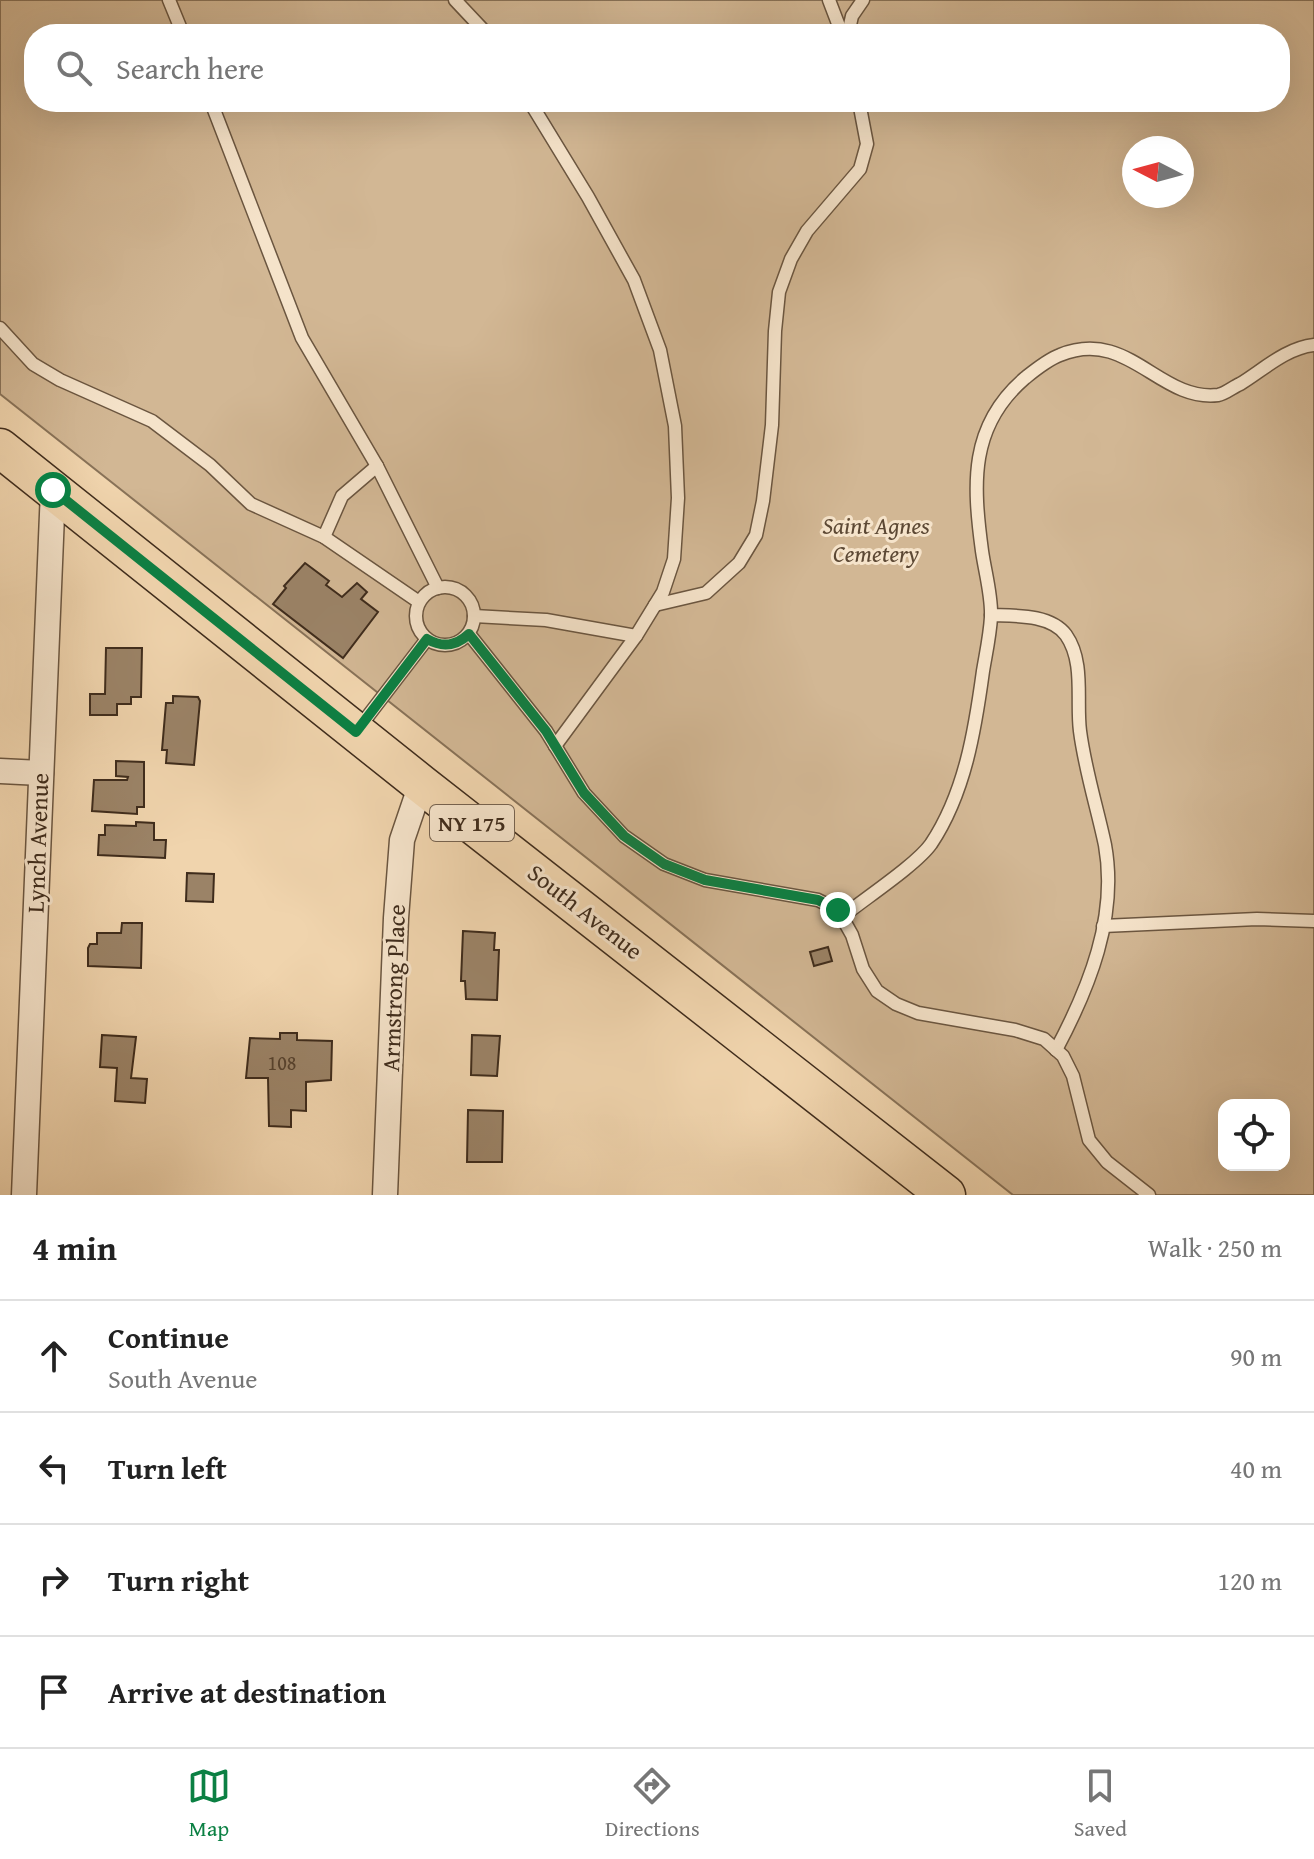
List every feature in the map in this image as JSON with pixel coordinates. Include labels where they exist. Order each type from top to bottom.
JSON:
[{"type":"main road","name":"South Avenue","points":[[0,448],[421,784],[946,1195]]},
{"type":"street","name":"Lynch Avenue","points":[[16,1185],[41,773],[53,490]]},
{"type":"street","points":[[0,771],[41,773]]},
{"type":"street","name":"Armstrong Place","points":[[385,1195],[402,840],[421,784]]},
{"type":"lane","points":[[169,0],[179,24]]},
{"type":"lane","points":[[455,0],[478,24]]},
{"type":"lane","points":[[829,0],[840,24]]},
{"type":"lane","points":[[849,24],[863,0]]},
{"type":"lane","points":[[215,112],[302,338],[377,466],[438,588]]},
{"type":"lane","points":[[536,112],[634,280],[660,350],[675,426],[678,498],[674,559],[663,592],[636,636],[555,746]]},
{"type":"lane","points":[[655,605],[706,593],[739,563],[756,535],[772,425],[779,292],[791,259],[807,231],[860,169],[867,144],[861,112]]},
{"type":"lane","points":[[0,328],[33,364],[60,380],[152,421],[210,465],[251,504],[324,537],[419,602]]},
{"type":"lane","points":[[842,917],[929,846],[950,807],[967,765],[991,615],[976,485],[979,452],[987,425],[1008,393],[1035,370],[1061,354],[1098,348],[1134,360],[1167,382],[1193,392],[1220,395],[1290,351],[1314,345]]},
{"type":"lane","points":[[324,537],[342,496],[377,466]]},
{"type":"lane","points":[[438,588],[454,588],[462,592],[469,598],[474,616],[469,634],[454,644],[444,646],[427,639],[416,622],[419,602],[425,594],[438,588]]},
{"type":"lane","points":[[991,615],[1034,618],[1054,626],[1065,633],[1077,660],[1077,709],[1084,762],[1105,848],[1107,908],[1097,957],[1079,1008],[1056,1050]]},
{"type":"lane","points":[[474,616],[546,620],[636,636]]},
{"type":"lane","points":[[469,634],[555,746],[584,793],[624,836],[664,864],[705,880],[818,900],[838,910],[852,935],[863,969],[877,991],[896,1004],[918,1013],[1015,1030],[1044,1039],[1063,1056],[1073,1076],[1089,1140],[1107,1162],[1149,1195]]},
{"type":"lane","points":[[356,732],[427,639]]},
{"type":"lane","points":[[1103,926],[1257,919],[1314,921]]},
{"type":"green space","name":"Saint Agnes Cemetery","points":[[0,0],[1314,0],[1314,1195],[1013,1195],[0,394]]},
{"type":"building","points":[[305,563],[329,581],[326,585],[342,597],[357,583],[367,592],[361,599],[378,612],[343,658],[273,604],[286,588],[284,586]]},
{"type":"building","points":[[106,648],[142,648],[141,697],[131,697],[131,704],[117,704],[117,715],[90,715],[90,694],[105,694]]},
{"type":"building","points":[[173,696],[198,697],[200,701],[194,765],[166,763],[167,750],[162,750],[166,703],[173,703]]},
{"type":"building","points":[[116,761],[144,762],[144,807],[137,807],[137,814],[92,811],[94,780],[127,780],[128,777],[116,776]]},
{"type":"building","points":[[136,822],[154,823],[154,840],[166,840],[165,858],[98,855],[99,835],[105,835],[105,825],[136,826]]},
{"type":"building","points":[[187,873],[214,874],[213,902],[186,901]]},
{"type":"building","points":[[122,923],[142,923],[141,968],[88,966],[88,948],[90,944],[97,944],[97,933],[121,933]]},
{"type":"building","points":[[463,931],[495,933],[494,950],[499,950],[497,1000],[466,999],[465,981],[461,981]]},
{"type":"building","points":[[828,947],[832,961],[814,966],[810,952]]},
{"type":"building","points":[[280,1033],[297,1033],[297,1040],[332,1041],[331,1080],[306,1082],[306,1111],[291,1110],[291,1127],[269,1126],[268,1078],[246,1078],[250,1038],[280,1039]]},
{"type":"building","points":[[102,1035],[136,1037],[131,1078],[147,1079],[145,1103],[115,1101],[117,1068],[100,1067]]},
{"type":"building","points":[[472,1035],[500,1036],[497,1076],[471,1075]]},
{"type":"building","points":[[468,1110],[503,1111],[502,1162],[467,1162]]},
{"type":"route","points":[[53,490],[356,732],[427,639],[444,646],[454,644],[469,634],[546,731],[584,793],[624,836],[664,864],[705,880],[818,900],[838,910]]}]
